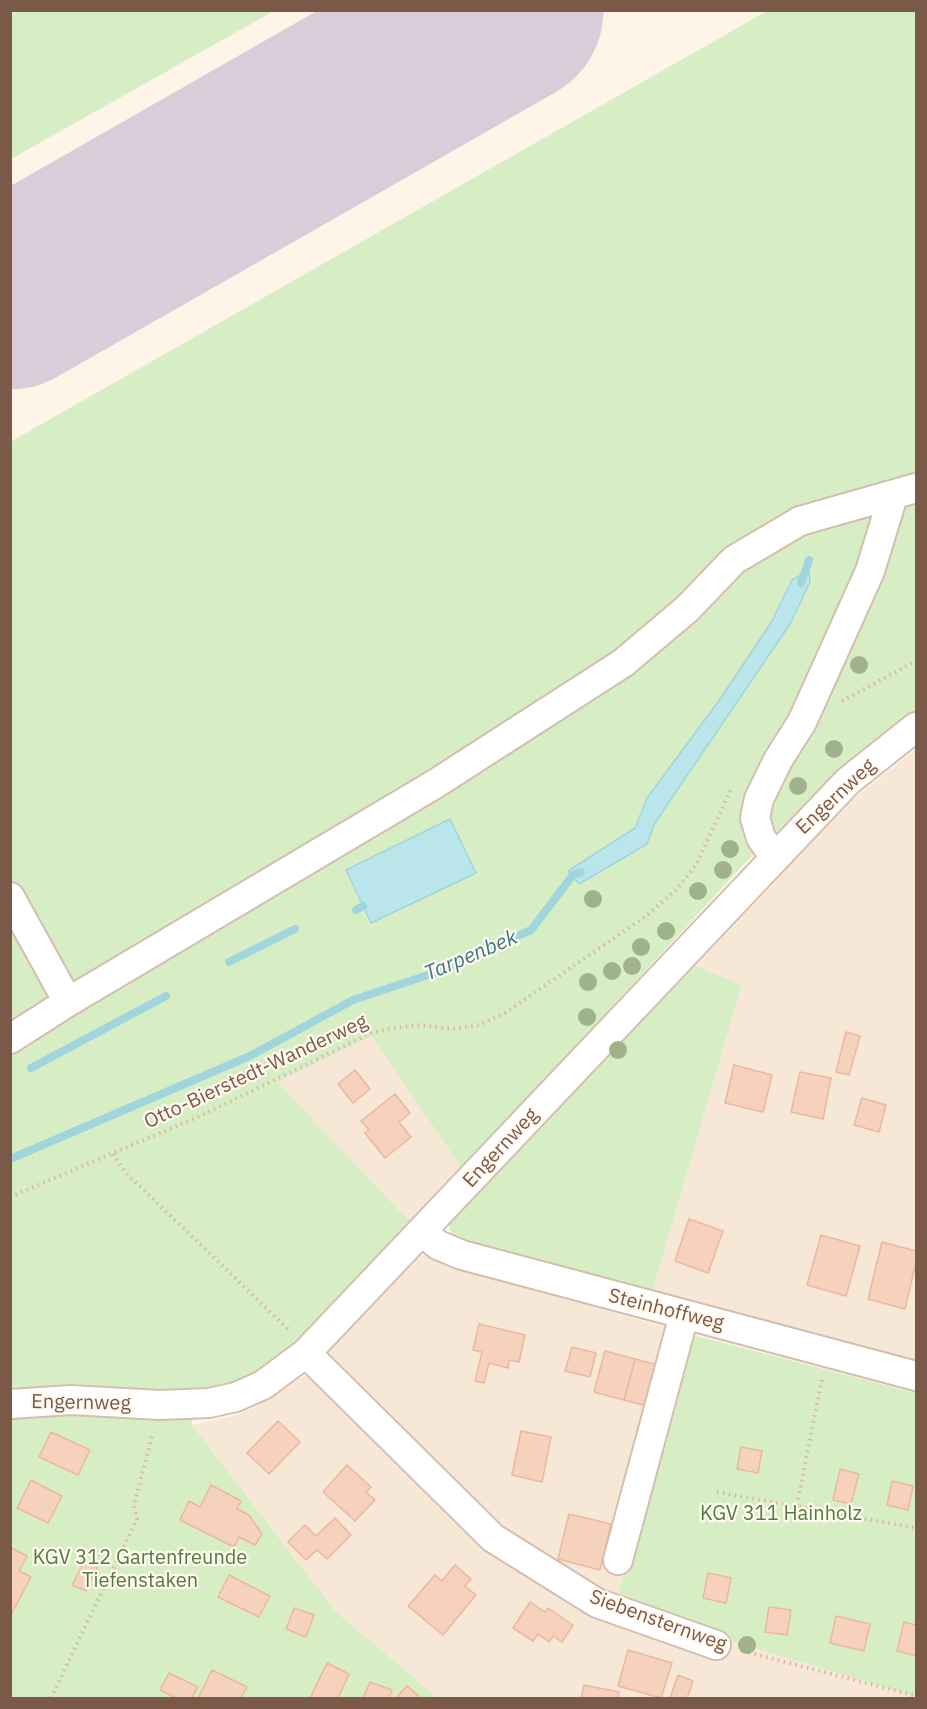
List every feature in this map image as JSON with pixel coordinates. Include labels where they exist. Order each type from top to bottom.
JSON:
[{"type":"street","points":[[775,856],[762,838],[755,818],[759,799],[802,722],[905,492]]},
{"type":"street","points":[[10,1039],[68,1002],[435,784],[623,663],[687,609],[734,560],[800,521],[905,492]]},
{"type":"street","name":"Engernweg","points":[[10,1404],[71,1400],[160,1405],[209,1403],[236,1397],[263,1385],[306,1353],[848,781],[916,727]]},
{"type":"street","points":[[10,897],[68,1002]]},
{"type":"street","name":"Steinhoffweg","points":[[422,1232],[438,1245],[462,1255],[916,1376]]},
{"type":"street","points":[[618,1560],[684,1315]]},
{"type":"street","name":"Siebensternweg","points":[[306,1353],[493,1538],[597,1603],[716,1645]]},
{"type":"path","points":[[802,722],[916,661]]},
{"type":"path","name":"Otto-Bierstedt-Wanderweg","points":[[10,1197],[200,1116],[371,1033],[420,1025],[452,1029],[479,1025],[505,1013],[646,916],[677,889],[697,863],[734,784]]},
{"type":"path","points":[[113,1153],[125,1172],[298,1339],[306,1353]]},
{"type":"path","points":[[797,1505],[828,1351]]},
{"type":"path","points":[[51,1698],[137,1519],[134,1505],[160,1405]]},
{"type":"path","points":[[717,1492],[916,1528]]},
{"type":"path","name":"Siebensternweg","points":[[716,1645],[916,1696]]},
{"type":"shaded area","points":[[916,749],[916,1360],[891,1360],[651,1296],[742,986],[695,966],[783,874],[801,847],[841,809]]},
{"type":"shaded area","points":[[372,1036],[462,1169],[411,1223],[276,1082]]},
{"type":"shaded area","points":[[418,1254],[689,1334],[615,1606],[916,1698],[438,1698],[336,1612],[192,1425],[248,1411],[304,1376]]},
{"type":"green space","points":[[11,10],[274,10],[274,11],[11,159]]},
{"type":"green space","name":"KGV 312 Gartenfreunde Tiefenstaken","points":[[767,11],[916,11],[916,710],[839,774],[746,862],[462,1169],[372,1036],[277,1082],[411,1223],[296,1348],[258,1373],[229,1386],[193,1393],[192,1425],[336,1612],[438,1698],[11,1698],[10,442]],"holes":[[[346,870],[476,873],[371,923]]]},
{"type":"green space","points":[[695,966],[742,985],[651,1296],[454,1241],[449,1227],[452,1213]]},
{"type":"green space","name":"KGV 311 Hainholz","points":[[689,1334],[916,1393],[916,1697],[615,1606]]},
{"type":"water","points":[[809,571],[810,582],[790,624],[654,825],[647,844],[579,884],[568,871],[635,828],[647,798],[718,702],[772,621],[792,580]]},
{"type":"water","points":[[450,819],[476,873],[371,923],[346,870]]},
{"type":"building","points":[[846,1032],[860,1036],[849,1075],[836,1072]]},
{"type":"building","points":[[734,1065],[772,1075],[763,1112],[725,1103]]},
{"type":"building","points":[[355,1070],[370,1089],[353,1103],[338,1084]]},
{"type":"building","points":[[800,1072],[831,1078],[823,1119],[791,1112]]},
{"type":"building","points":[[395,1094],[410,1113],[399,1122],[411,1137],[385,1158],[365,1133],[369,1130],[361,1121]]},
{"type":"building","points":[[862,1098],[886,1105],[879,1132],[854,1125]]},
{"type":"building","points":[[689,1219],[723,1231],[708,1273],[675,1261]]},
{"type":"building","points":[[821,1235],[860,1246],[846,1296],[807,1285]]},
{"type":"building","points":[[882,1242],[916,1251],[916,1262],[905,1309],[868,1299]]},
{"type":"building","points":[[479,1324],[525,1335],[519,1362],[509,1360],[508,1368],[489,1363],[484,1383],[475,1381],[482,1352],[473,1350]]},
{"type":"building","points":[[572,1347],[596,1353],[590,1377],[565,1371]]},
{"type":"building","points":[[605,1351],[635,1359],[624,1400],[594,1392]]},
{"type":"building","points":[[635,1359],[666,1367],[655,1408],[624,1400]]},
{"type":"building","points":[[278,1421],[300,1442],[269,1474],[247,1453]]},
{"type":"building","points":[[521,1431],[551,1437],[542,1482],[512,1475]]},
{"type":"building","points":[[51,1432],[90,1450],[78,1475],[39,1457]]},
{"type":"building","points":[[741,1447],[762,1451],[758,1473],[737,1469]]},
{"type":"building","points":[[347,1465],[371,1487],[366,1492],[375,1500],[355,1521],[323,1492]]},
{"type":"building","points":[[840,1469],[859,1474],[851,1504],[833,1500]]},
{"type":"building","points":[[31,1480],[62,1496],[48,1523],[17,1508]]},
{"type":"building","points":[[892,1481],[913,1486],[908,1510],[887,1505]]},
{"type":"building","points":[[211,1485],[241,1501],[237,1509],[249,1515],[262,1534],[255,1545],[239,1537],[234,1547],[180,1520],[189,1501],[200,1507]]},
{"type":"building","points":[[569,1514],[611,1524],[600,1570],[558,1559]]},
{"type":"building","points":[[335,1518],[351,1535],[327,1559],[317,1550],[306,1560],[288,1542],[305,1525],[316,1536]]},
{"type":"building","points":[[10,1547],[27,1556],[19,1571],[31,1577],[11,1615]]},
{"type":"building","points":[[85,1560],[98,1566],[86,1591],[72,1585]]},
{"type":"building","points":[[455,1565],[471,1579],[465,1586],[476,1595],[443,1635],[408,1606],[435,1575],[442,1581]]},
{"type":"building","points":[[708,1573],[731,1578],[726,1603],[703,1598]]},
{"type":"building","points":[[229,1575],[270,1596],[259,1617],[218,1597]]},
{"type":"building","points":[[530,1602],[545,1612],[548,1608],[573,1625],[562,1642],[553,1636],[549,1642],[538,1634],[533,1641],[513,1628]]},
{"type":"building","points":[[769,1607],[791,1610],[787,1635],[765,1632]]},
{"type":"building","points":[[294,1608],[314,1615],[306,1637],[286,1629]]},
{"type":"building","points":[[836,1616],[870,1624],[864,1651],[830,1643]]},
{"type":"building","points":[[904,1622],[916,1625],[916,1656],[897,1651]]},
{"type":"building","points":[[628,1650],[672,1663],[661,1698],[618,1686]]},
{"type":"building","points":[[327,1663],[349,1674],[338,1698],[310,1698]]},
{"type":"building","points":[[212,1670],[247,1687],[241,1698],[198,1698]]},
{"type":"building","points":[[169,1673],[198,1687],[192,1698],[176,1698],[160,1690]]},
{"type":"building","points":[[678,1675],[693,1681],[687,1698],[670,1698]]},
{"type":"building","points":[[370,1682],[392,1690],[389,1698],[363,1698]]},
{"type":"building","points":[[584,1685],[619,1692],[618,1698],[581,1698]]},
{"type":"building","points":[[407,1686],[421,1698],[396,1698]]},
{"type":"waterway","name":"Tarpenbek","points":[[801,583],[809,560]]},
{"type":"waterway","name":"Tarpenbek","points":[[10,1159],[250,1056],[353,1000],[440,971],[531,930],[573,875],[581,872]]},
{"type":"waterway","points":[[356,910],[363,906]]},
{"type":"waterway","points":[[229,962],[295,929]]},
{"type":"waterway","points":[[31,1068],[166,996]]},
{"type":"runway","points":[[10,295],[509,10]]}]
